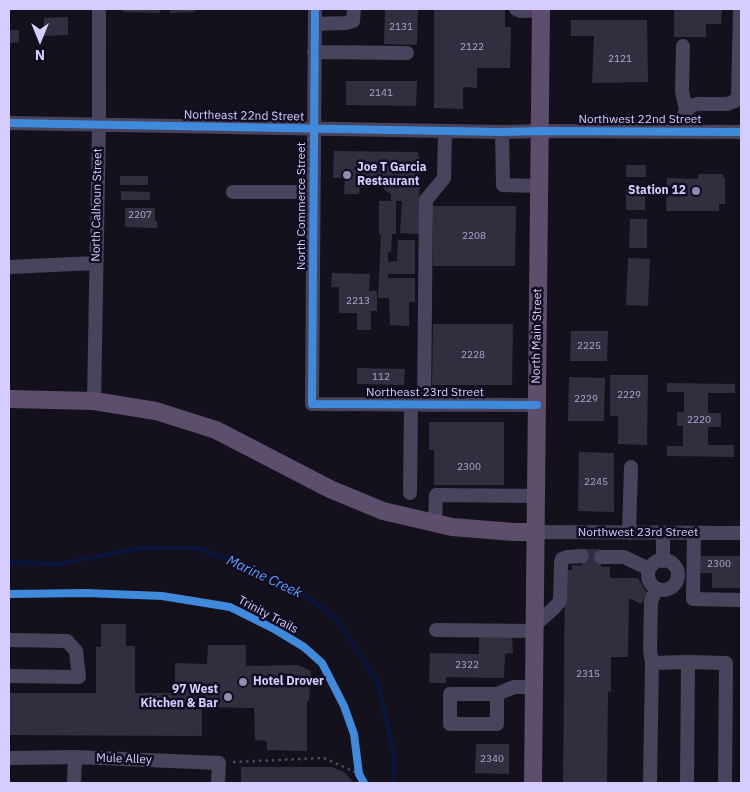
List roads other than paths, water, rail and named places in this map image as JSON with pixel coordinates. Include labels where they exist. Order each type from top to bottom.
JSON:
[{"type":"main road","name":"North Main Street","points":[[533,783],[541,9]]},
{"type":"main road","points":[[9,399],[94,401],[156,410],[216,430],[330,488],[383,512],[435,524],[536,532]]},
{"type":"street","name":"North Calhoun Street","points":[[94,401],[99,9]]},
{"type":"street","name":"North Commerce Street","points":[[312,404],[315,9]]},
{"type":"street","points":[[315,24],[346,24],[353,21],[354,9]]},
{"type":"street","points":[[516,9],[541,9]]},
{"type":"street","points":[[683,132],[684,115],[690,106],[698,104],[727,104],[735,101],[738,96],[740,9]]},
{"type":"street","points":[[683,46],[682,91],[686,110]]},
{"type":"street","points":[[314,52],[406,53]]},
{"type":"street","name":"Northeast 22nd Street","points":[[9,123],[502,132],[539,131]]},
{"type":"street","points":[[410,493],[418,404],[426,200],[444,178],[445,131]]},
{"type":"street","name":"Northwest 22nd Street","points":[[539,131],[741,132]]},
{"type":"street","points":[[502,132],[503,185],[539,186]]},
{"type":"street","points":[[233,192],[313,192]]},
{"type":"street","points":[[9,267],[96,263]]},
{"type":"street","name":"Northeast 23rd Street","points":[[312,404],[537,406]]},
{"type":"street","points":[[629,533],[631,467]]},
{"type":"street","points":[[435,524],[436,495],[536,496]]},
{"type":"street","name":"Northwest 23rd Street","points":[[536,532],[741,533]]},
{"type":"street","points":[[663,533],[663,561]]},
{"type":"street","points":[[694,533],[694,599],[741,600]]},
{"type":"street","points":[[436,630],[535,628],[560,601],[562,559],[582,556]]},
{"type":"street","points":[[601,557],[624,557],[649,569]]},
{"type":"street","points":[[663,561],[672,564],[678,578],[668,589],[664,590],[656,588],[649,580],[649,569],[654,564],[663,561]]},
{"type":"street","points":[[650,783],[651,602],[656,588]]},
{"type":"street","points":[[9,640],[66,641],[76,651],[79,677],[9,676]]},
{"type":"street","points":[[686,783],[688,662]]},
{"type":"street","points":[[652,663],[726,663],[724,783]]},
{"type":"street","points":[[497,694],[514,687],[534,687]]},
{"type":"street","points":[[74,757],[74,783]]},
{"type":"street","name":"Mule Alley","points":[[9,758],[74,757],[219,763],[218,783]]},
{"type":"waterway","name":"Marine Creek","points":[[9,562],[59,564],[140,548],[196,548],[234,561],[301,593],[336,618],[378,682],[394,755],[394,783]]},
{"type":"place","name":"Joe T Garcia Restaurant","points":[[347,175]]},
{"type":"place","name":"Station 12","points":[[696,191]]},
{"type":"place","name":"Hotel Drover","points":[[243,682]]},
{"type":"place","name":"97 West Kitchen & Bar","points":[[228,697]]}]
